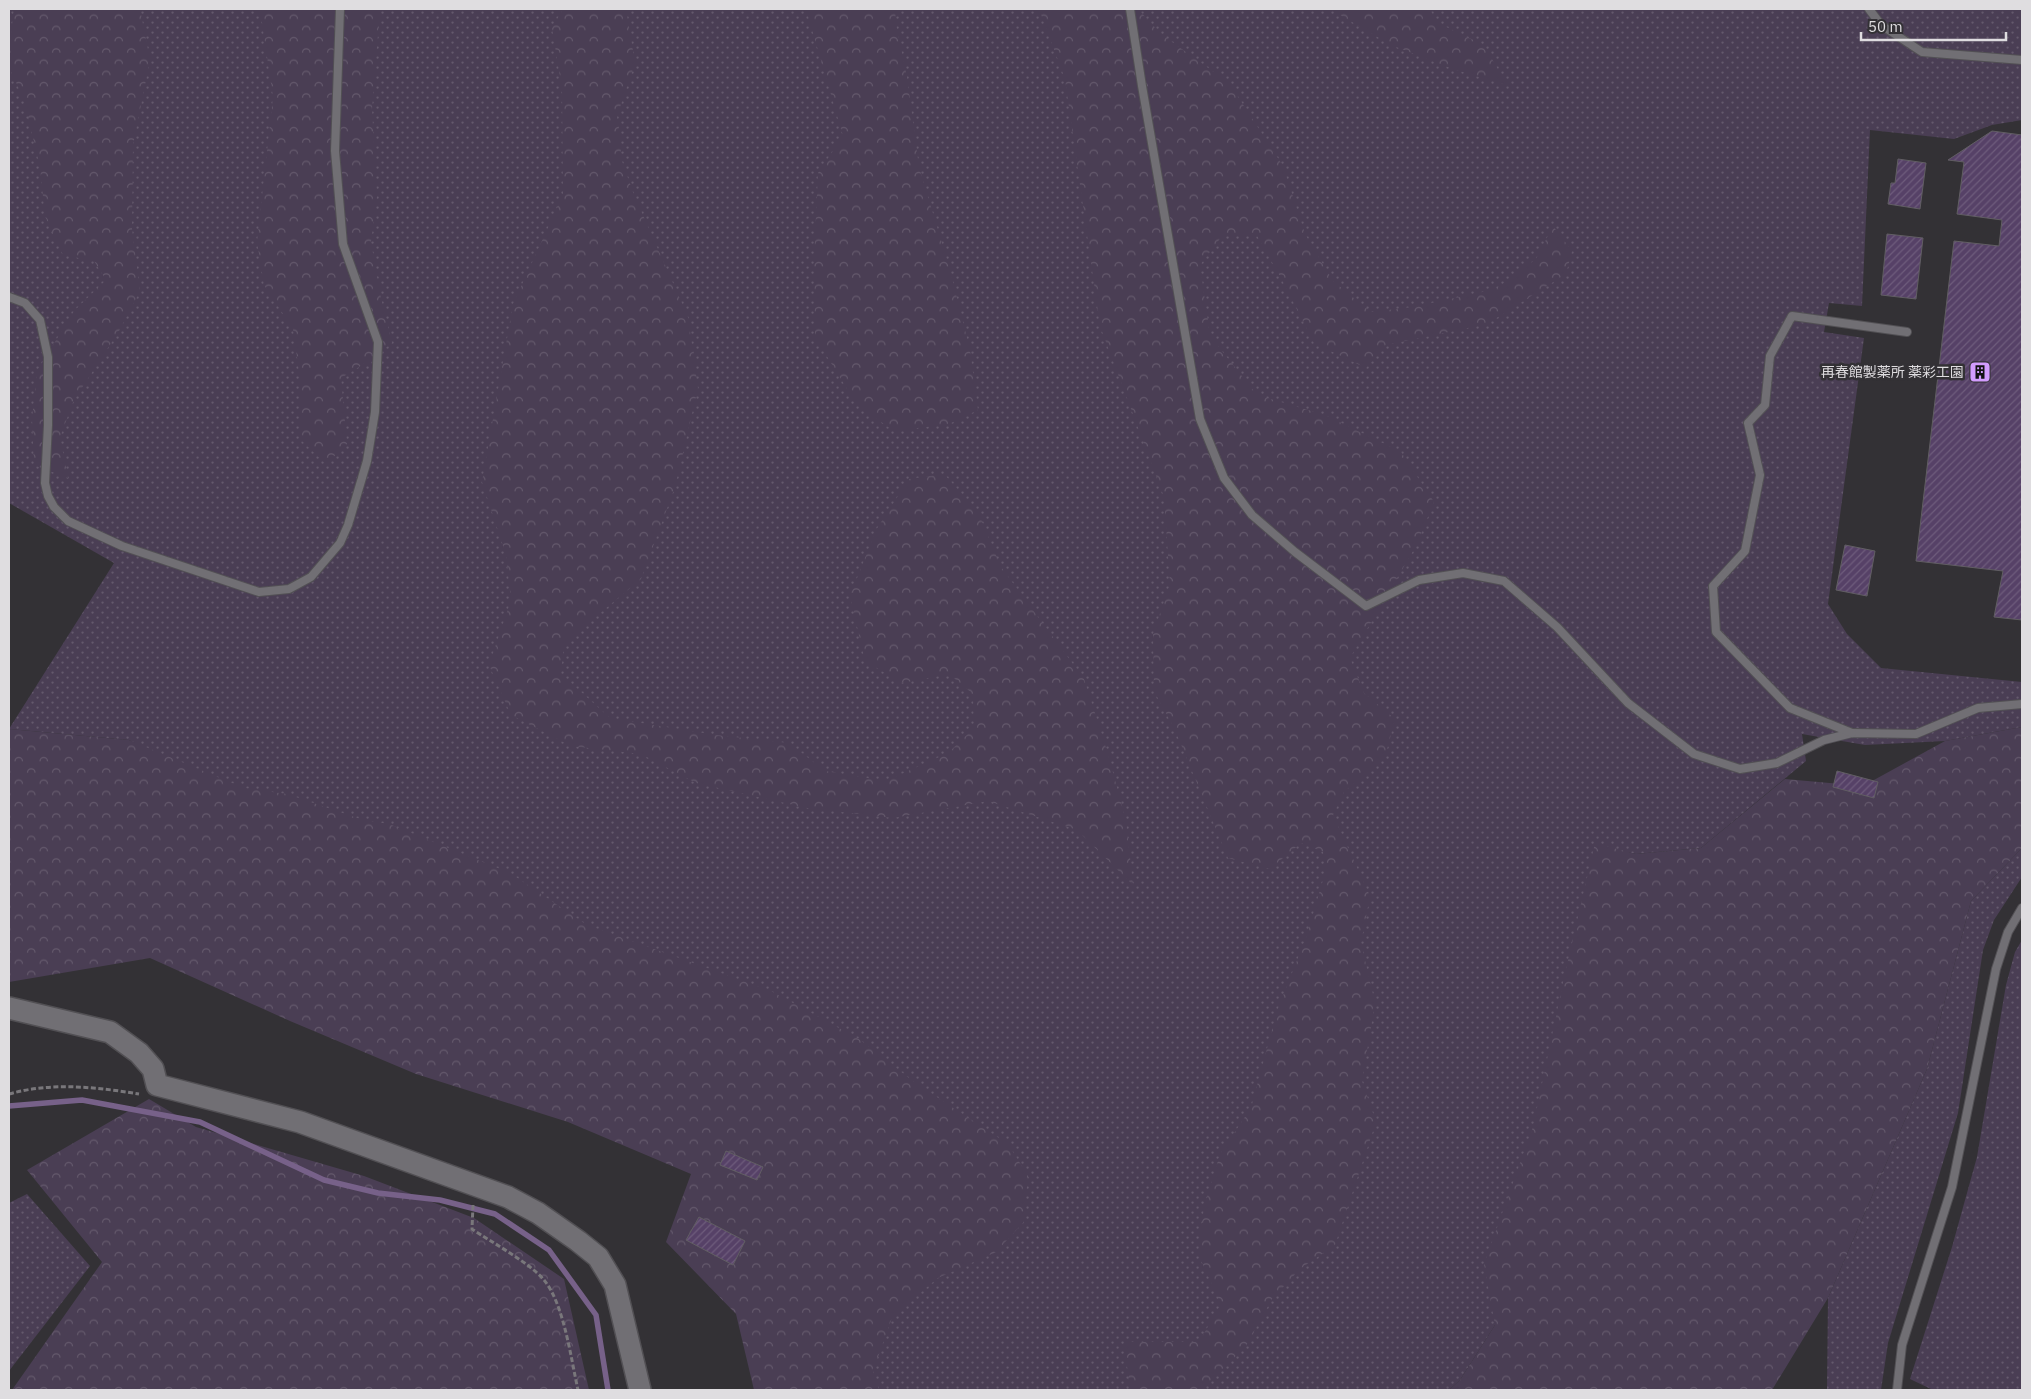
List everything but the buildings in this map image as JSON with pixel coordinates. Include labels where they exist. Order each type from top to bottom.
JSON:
[{"type":"street","points":[[9,1008],[110,1032],[139,1053],[153,1070],[157,1085],[300,1122],[508,1197],[538,1213],[598,1257],[615,1285],[640,1390]]},
{"type":"lane","points":[[9,297],[25,303],[40,320],[48,357],[48,425],[45,483],[48,496],[54,507],[68,521],[122,546],[259,592],[289,589],[311,577],[340,543],[348,525],[367,460],[375,412],[378,342],[343,244],[334,151],[340,9]]},
{"type":"lane","points":[[1130,9],[1200,418],[1224,478],[1252,515],[1366,606],[1419,580],[1463,573],[1504,581],[1556,627],[1628,703],[1694,754],[1740,769],[1777,763],[1824,740],[1852,734],[1916,734],[1978,708],[2022,704]]},
{"type":"lane","points":[[1869,9],[1881,25],[1922,52],[2022,60]]},
{"type":"lane","points":[[1852,734],[1790,708],[1716,632],[1713,586],[1745,551],[1760,475],[1748,423],[1765,405],[1770,356],[1792,316],[1907,332]]},
{"type":"lane","points":[[1897,1390],[1902,1345],[1952,1187],[1996,968],[2008,932],[2022,908]]},
{"type":"path","points":[[9,1094],[30,1088],[96,1087],[143,1094],[157,1085]]},
{"type":"path","points":[[473,1199],[472,1229],[522,1262],[544,1280],[559,1308],[578,1390]]},
{"type":"green space","points":[[9,9],[2022,9],[2022,120],[1992,125],[1954,139],[1870,130],[1862,306],[1829,303],[1824,332],[1864,338],[1828,604],[1847,634],[1881,668],[2022,682],[2022,727],[1945,741],[1865,745],[1802,734],[1806,761],[1701,848],[1636,854],[1627,852],[1495,1325],[1460,1380],[1449,1390],[810,1390],[966,1180],[129,740],[9,729],[114,563],[9,503]]},
{"type":"green space","points":[[14,9],[140,9],[150,60],[133,145],[132,229],[140,291],[119,331],[74,400],[60,437],[68,478],[34,465],[32,419],[37,371],[74,311],[106,280],[94,261],[63,255],[45,216],[40,167],[24,100],[9,67],[9,49]]},
{"type":"green space","points":[[260,9],[380,9],[372,109],[377,196],[371,242],[381,298],[392,343],[341,378],[347,444],[326,464],[300,439],[300,379],[293,329],[264,285],[257,242],[273,97]]},
{"type":"green space","points":[[563,9],[626,9],[635,63],[617,116],[622,161],[634,195],[688,317],[698,388],[675,487],[641,579],[564,643],[561,674],[610,718],[716,735],[789,743],[825,771],[886,781],[948,753],[974,728],[973,694],[949,674],[902,683],[865,661],[850,596],[876,530],[909,479],[944,474],[978,512],[1001,567],[1084,679],[1108,754],[1126,821],[1133,885],[1077,830],[988,801],[893,818],[807,808],[696,783],[641,754],[571,746],[511,715],[489,665],[511,600],[506,555],[482,482],[513,304],[563,195],[562,89],[552,28]]},
{"type":"green space","points":[[806,9],[895,9],[896,24],[907,77],[919,167],[950,270],[970,350],[978,410],[949,424],[894,431],[857,405],[815,337],[814,259],[818,173],[843,136]]},
{"type":"green space","points":[[1039,9],[1138,9],[1161,34],[1229,83],[1283,166],[1305,234],[1333,281],[1371,312],[1413,307],[1496,289],[1536,259],[1553,226],[1572,251],[1566,274],[1487,324],[1386,345],[1366,368],[1314,343],[1256,234],[1222,236],[1200,265],[1210,336],[1257,395],[1325,415],[1401,452],[1434,502],[1416,546],[1350,658],[1364,693],[1395,719],[1385,757],[1344,792],[1333,815],[1370,896],[1361,943],[1375,1003],[1362,1081],[1376,1122],[1335,1245],[1300,1269],[1272,1299],[1246,1346],[1201,1390],[1130,1390],[1124,1342],[1199,1342],[1221,1304],[1198,1254],[1204,1207],[1220,1154],[1251,1108],[1277,1011],[1307,935],[1325,873],[1323,852],[1301,843],[1270,869],[1228,858],[1175,730],[1154,691],[1153,634],[1170,584],[1164,497],[1100,326],[1065,79]]},
{"type":"green space","points":[[1330,9],[1429,9],[1440,24],[1484,45],[1504,80],[1513,87],[1453,69],[1391,45]]},
{"type":"green space","points":[[2022,727],[2022,848],[1971,901],[1927,1069],[1828,1298],[1772,1390],[1449,1390],[1460,1380],[1495,1325],[1484,1264],[1533,1127],[1595,843],[1636,854],[1701,848],[1785,779],[1863,786],[1945,741]]},
{"type":"green space","points":[[9,729],[129,740],[244,788],[287,794],[363,820],[389,824],[510,873],[587,925],[771,991],[859,1039],[914,1082],[1008,1144],[1028,1176],[1023,1223],[996,1252],[938,1278],[893,1315],[873,1371],[879,1390],[754,1390],[736,1314],[666,1242],[691,1174],[568,1122],[416,1074],[290,1021],[150,958],[9,982]]},
{"type":"green space","points":[[2022,848],[2022,877],[1994,920],[1983,950],[1958,1113],[1888,1343],[1881,1390],[1827,1390],[1828,1298],[1927,1069],[1971,901]]},
{"type":"green space","points":[[2022,940],[2022,1390],[1933,1390],[1910,1379],[1952,1247],[1977,1157],[2006,985],[2015,952]]},
{"type":"green space","points":[[149,1099],[196,1127],[364,1176],[474,1218],[564,1279],[589,1390],[12,1390],[102,1262],[27,1170]]},
{"type":"green space","points":[[27,1194],[90,1266],[9,1371],[9,1203]]},
{"type":"waterway","points":[[9,1106],[82,1100],[200,1122],[324,1180],[378,1193],[440,1200],[495,1214],[549,1250],[596,1315],[608,1390]]},
{"type":"place","name":"再春館製薬所 薬彩工園","points":[[1980,372]]}]
